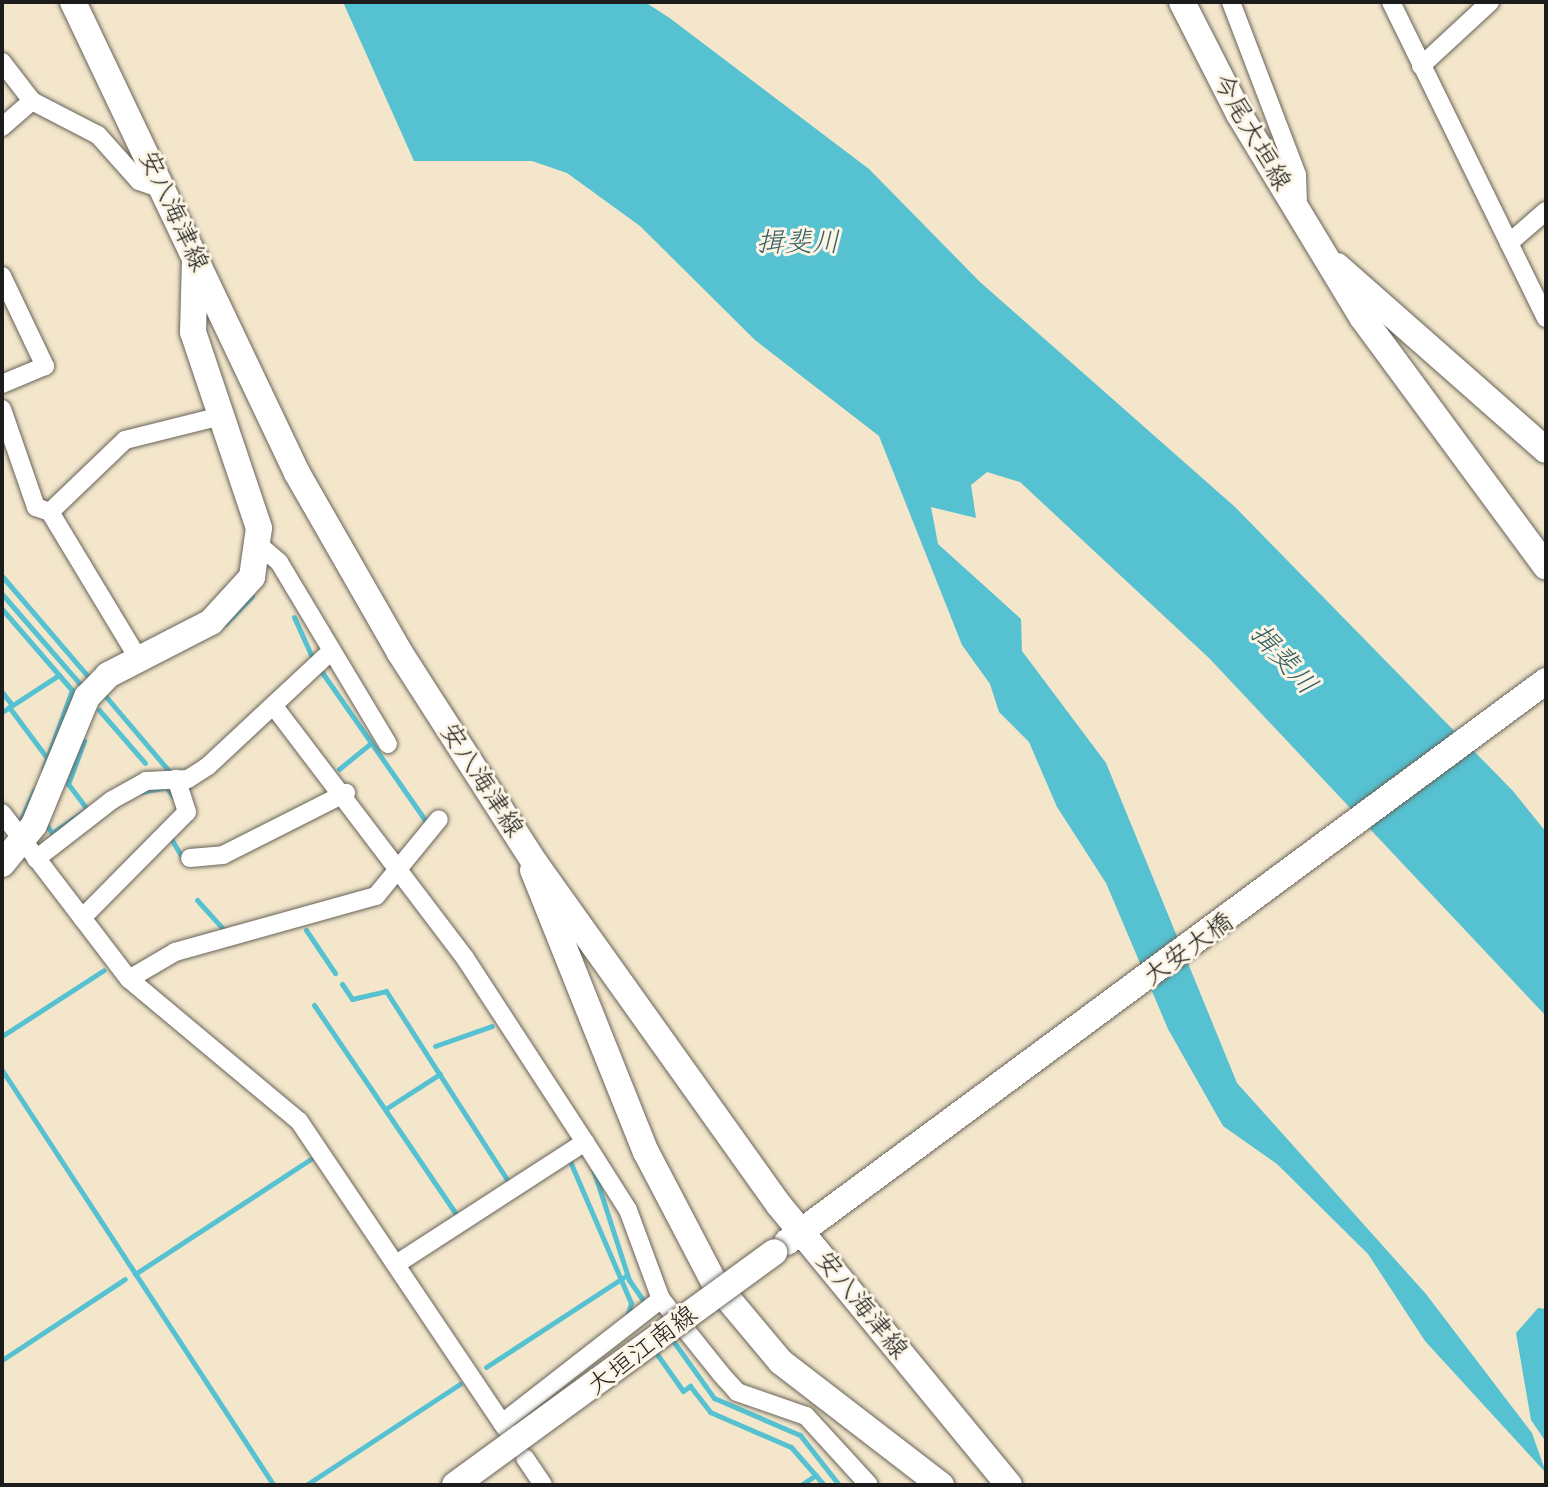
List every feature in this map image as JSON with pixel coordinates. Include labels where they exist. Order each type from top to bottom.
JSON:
[{"type":"main road","name":"安八海津線","points":[[73,2],[297,473],[400,653],[535,863],[801,1231],[1009,1485]]},
{"type":"main road","name":"今尾大垣線","points":[[1182,2],[1327,260]]},
{"type":"main road","points":[[2,864],[29,851],[87,697],[138,658],[234,603],[260,546],[254,510],[217,417],[193,332],[195,258]]},
{"type":"main road","points":[[1327,260],[1546,450]]},
{"type":"main road","points":[[1327,260],[1490,498],[1546,567]]},
{"type":"main road","name":"大安大橋","points":[[825,1210],[1546,681]]},
{"type":"main road","points":[[535,863],[530,877],[696,1254],[781,1362],[941,1485]]},
{"type":"main road","name":"大垣江南線","points":[[455,1485],[774,1252],[825,1210]]},
{"type":"street","points":[[1231,2],[1297,175],[1298,211]]},
{"type":"street","points":[[1391,2],[1546,318]]},
{"type":"street","points":[[1421,66],[1490,2]]},
{"type":"street","points":[[2,62],[32,101],[98,135],[139,181],[165,190]]},
{"type":"street","points":[[2,127],[32,101]]},
{"type":"street","points":[[1509,243],[1546,211]]},
{"type":"street","points":[[2,276],[45,366],[2,384]]},
{"type":"street","points":[[2,409],[23,480],[36,507],[50,512],[138,658]]},
{"type":"street","points":[[50,512],[125,440],[217,417]]},
{"type":"street","points":[[260,546],[279,562],[328,654],[388,744]]},
{"type":"street","points":[[29,851],[146,781],[176,779],[208,766],[276,709],[278,697],[328,654]]},
{"type":"street","points":[[276,709],[346,793],[403,872],[585,1142],[628,1210],[661,1299],[737,1392],[806,1416],[869,1485]]},
{"type":"street","points":[[82,918],[187,812],[176,779]]},
{"type":"street","points":[[190,858],[223,855],[346,793]]},
{"type":"street","points":[[2,813],[129,979],[299,1121],[398,1263],[504,1425],[661,1299]]},
{"type":"street","points":[[129,979],[175,952],[349,907],[403,872],[439,819]]},
{"type":"street","points":[[398,1263],[585,1142]]},
{"type":"street","points":[[525,1458],[543,1485]]},
{"type":"water","name":"揖斐川","points":[[343,2],[645,2],[671,19],[869,169],[980,282],[1235,507],[1513,791],[1546,832],[1546,1016],[1209,658],[1020,482],[987,472],[971,485],[976,518],[931,507],[938,544],[1021,619],[1022,651],[1106,763],[1237,1083],[1426,1294],[1532,1433],[1546,1473],[1425,1341],[1368,1254],[1277,1164],[1223,1126],[1168,1029],[1106,883],[1057,807],[1029,742],[999,712],[990,684],[962,645],[879,436],[755,340],[640,226],[567,173],[532,161],[414,161]]},
{"type":"water","points":[[1538,1308],[1546,1309],[1546,1442],[1531,1420],[1516,1333]]},
{"type":"waterway","points":[[2,576],[93,682]]},
{"type":"waterway","points":[[2,594],[80,684]]},
{"type":"waterway","points":[[225,624],[252,596]]},
{"type":"waterway","points":[[2,609],[72,690],[43,770]]},
{"type":"waterway","points":[[294,617],[313,659]]},
{"type":"waterway","points":[[319,668],[427,823]]},
{"type":"waterway","points":[[2,712],[59,675]]},
{"type":"waterway","points":[[2,692],[12,705]]},
{"type":"waterway","points":[[102,692],[169,771]]},
{"type":"waterway","points":[[9,707],[47,758]]},
{"type":"waterway","points":[[99,710],[145,763]]},
{"type":"waterway","points":[[45,823],[52,833],[87,809],[68,784],[84,741]]},
{"type":"waterway","points":[[339,769],[371,743]]},
{"type":"waterway","points":[[141,792],[166,787],[176,800]]},
{"type":"waterway","points":[[20,822],[34,790]]},
{"type":"waterway","points":[[170,837],[183,859]]},
{"type":"waterway","points":[[197,900],[226,932]]},
{"type":"waterway","points":[[306,930],[335,973]]},
{"type":"waterway","points":[[2,1036],[104,970]]},
{"type":"waterway","points":[[342,984],[352,999],[386,991],[510,1184]]},
{"type":"waterway","points":[[314,1005],[458,1217]]},
{"type":"waterway","points":[[435,1046],[492,1026]]},
{"type":"waterway","points":[[2,1070],[274,1485]]},
{"type":"waterway","points":[[387,1108],[440,1074]]},
{"type":"waterway","points":[[135,1274],[311,1159]]},
{"type":"waterway","points":[[569,1159],[631,1303],[628,1314]]},
{"type":"waterway","points":[[593,1169],[629,1280],[646,1304]]},
{"type":"waterway","points":[[486,1367],[627,1275]]},
{"type":"waterway","points":[[2,1360],[125,1279]]},
{"type":"waterway","points":[[671,1338],[714,1398],[800,1435],[839,1485]]},
{"type":"waterway","points":[[654,1350],[683,1391],[690,1386],[710,1412],[791,1447],[824,1485]]},
{"type":"waterway","points":[[306,1485],[460,1384]]},
{"type":"waterway","points":[[801,1485],[816,1475]]}]
